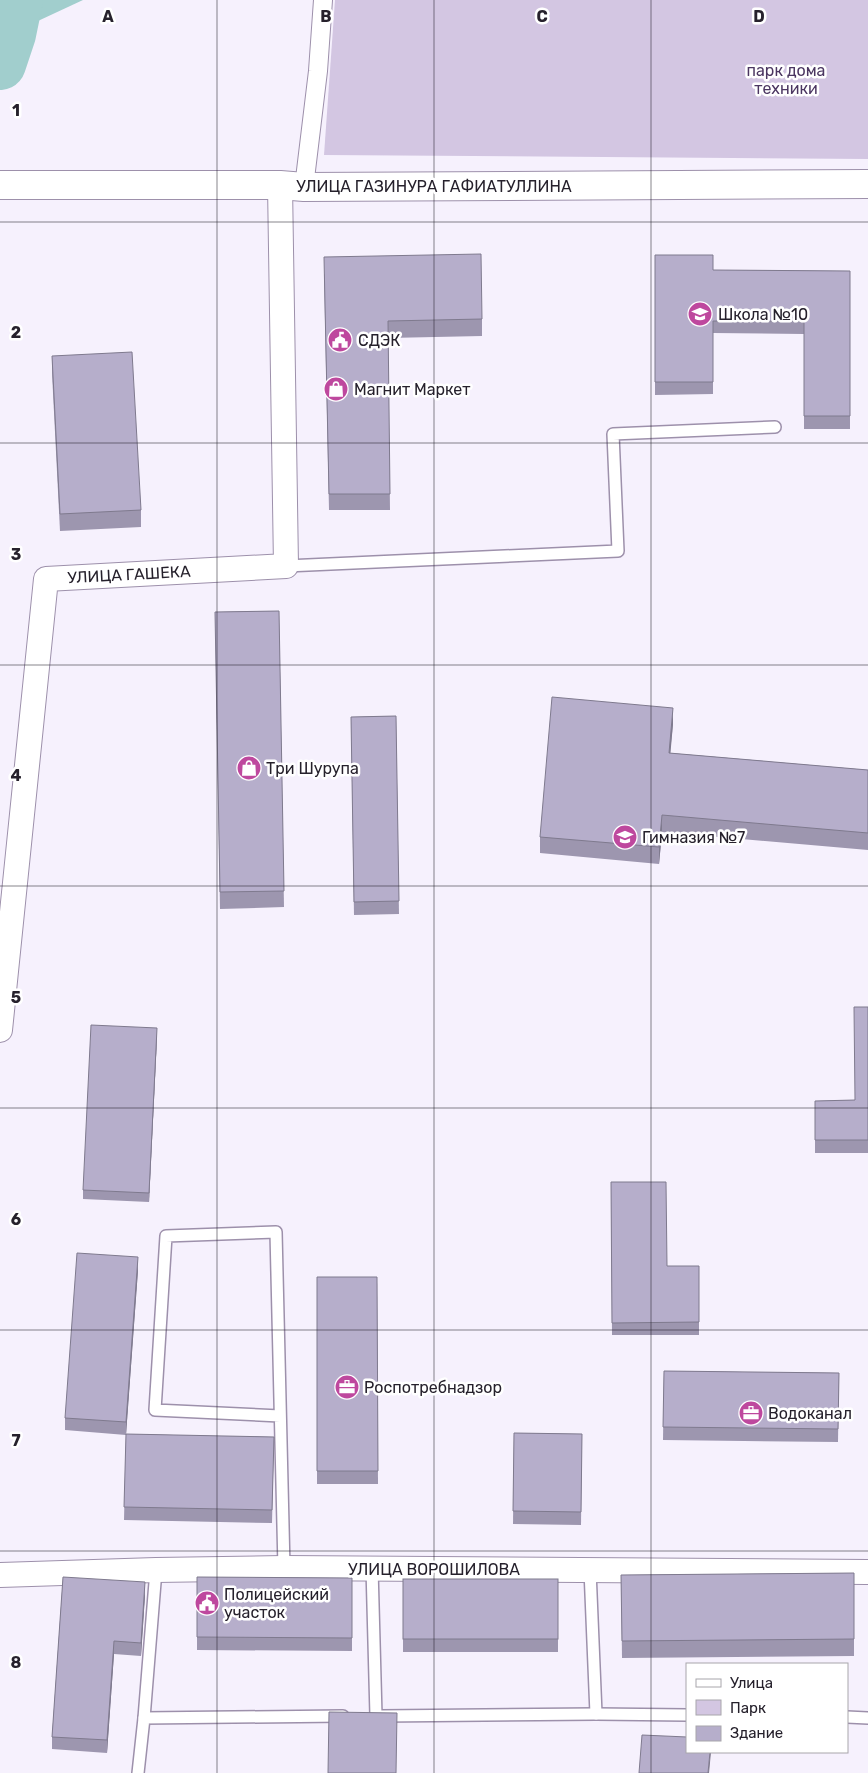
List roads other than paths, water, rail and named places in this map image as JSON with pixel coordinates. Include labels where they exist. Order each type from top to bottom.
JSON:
[{"type":"main road","name":"УЛИЦА ГАЗИНУРА ГАФИАТУЛЛИНА","points":[[0,185],[868,184]]},
{"type":"street","points":[[286,566],[292,186],[318,71],[322,0]]},
{"type":"street","name":"УЛИЦА ГАШЕКА","points":[[0,1030],[46,579],[286,566]]},
{"type":"street","name":"УЛИЦА ВОРОШИЛОВА","points":[[0,1575],[284,1568],[868,1572]]},
{"type":"lane","points":[[286,566],[618,551],[613,434],[775,427]]},
{"type":"lane","points":[[280,1416],[155,1410],[166,1236],[276,1232],[284,1568]]},
{"type":"lane","points":[[366,1716],[372,1568]]},
{"type":"lane","points":[[138,1773],[156,1570]]},
{"type":"lane","points":[[590,1570],[596,1714]]},
{"type":"lane","points":[[144,1718],[686,1715]]},
{"type":"lane","points":[[848,1717],[868,1718]]},
{"type":"waterway","points":[[0,64],[10,34],[17,0]]},
{"type":"place","name":"Школа №10","points":[[700,314]]},
{"type":"place","name":"СДЭК","points":[[340,340]]},
{"type":"place","name":"Магнит Маркет","points":[[336,389]]},
{"type":"place","name":"Три Шурупа","points":[[249,768]]},
{"type":"place","name":"Гимназия №7","points":[[625,837]]},
{"type":"place","name":"Роспотребнадзор","points":[[347,1387]]},
{"type":"place","name":"Водоканал","points":[[751,1413]]},
{"type":"place","name":"Полицейский участок","points":[[207,1603]]},
{"type":"park label","name":"парк дома техники","points":[[786,79]]}]
